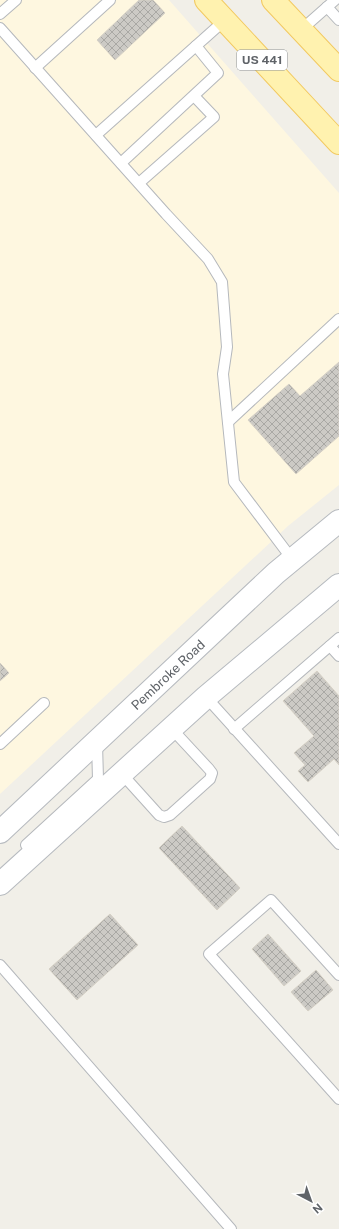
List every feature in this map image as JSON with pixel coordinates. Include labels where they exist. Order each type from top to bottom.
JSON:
[{"type":"main road","name":"US 441","points":[[206,0],[339,143]]},
{"type":"main road","points":[[273,0],[339,70]]},
{"type":"main road","name":"Pembroke Road","points":[[0,832],[276,573],[339,521]]},
{"type":"main road","points":[[0,884],[206,697],[339,585]]},
{"type":"lane","points":[[0,14],[16,0]]},
{"type":"lane","points":[[35,68],[110,0]]},
{"type":"lane","points":[[301,30],[335,0]]},
{"type":"lane","points":[[326,7],[339,20]]},
{"type":"lane","points":[[96,135],[225,20]]},
{"type":"lane","points":[[0,28],[208,259],[222,282],[227,347],[223,374],[234,482],[292,560]]},
{"type":"lane","points":[[121,164],[218,73],[196,46]]},
{"type":"lane","points":[[139,183],[214,117],[194,96]]},
{"type":"lane","points":[[228,422],[339,319]]},
{"type":"lane","points":[[234,729],[339,638]]},
{"type":"lane","points":[[330,646],[339,656]]},
{"type":"lane","points":[[206,697],[339,844]]},
{"type":"lane","points":[[0,744],[44,703]]},
{"type":"lane","points":[[122,774],[159,815],[164,817],[170,815],[210,779],[212,773],[172,728]]},
{"type":"lane","points":[[17,854],[98,779],[97,742]]},
{"type":"lane","points":[[339,975],[271,900],[209,954],[339,1099]]},
{"type":"lane","points":[[0,965],[231,1229]]},
{"type":"shaded area","points":[[0,0],[169,0],[339,193],[339,485],[288,526],[0,794]]},
{"type":"building","points":[[139,0],[153,0],[165,13],[115,60],[97,40]]},
{"type":"building","points":[[339,362],[339,436],[296,474],[248,420],[289,384],[300,396]]},
{"type":"building","points":[[0,663],[9,673],[0,681]]},
{"type":"building","points":[[317,671],[339,696],[339,765],[334,759],[308,782],[298,771],[305,765],[294,753],[314,736],[283,701]]},
{"type":"building","points":[[182,826],[240,888],[217,910],[159,848]]},
{"type":"building","points":[[110,914],[138,945],[77,1000],[49,969]]},
{"type":"building","points":[[268,934],[301,971],[284,986],[252,949]]},
{"type":"building","points":[[316,970],[333,990],[308,1011],[291,992]]}]
